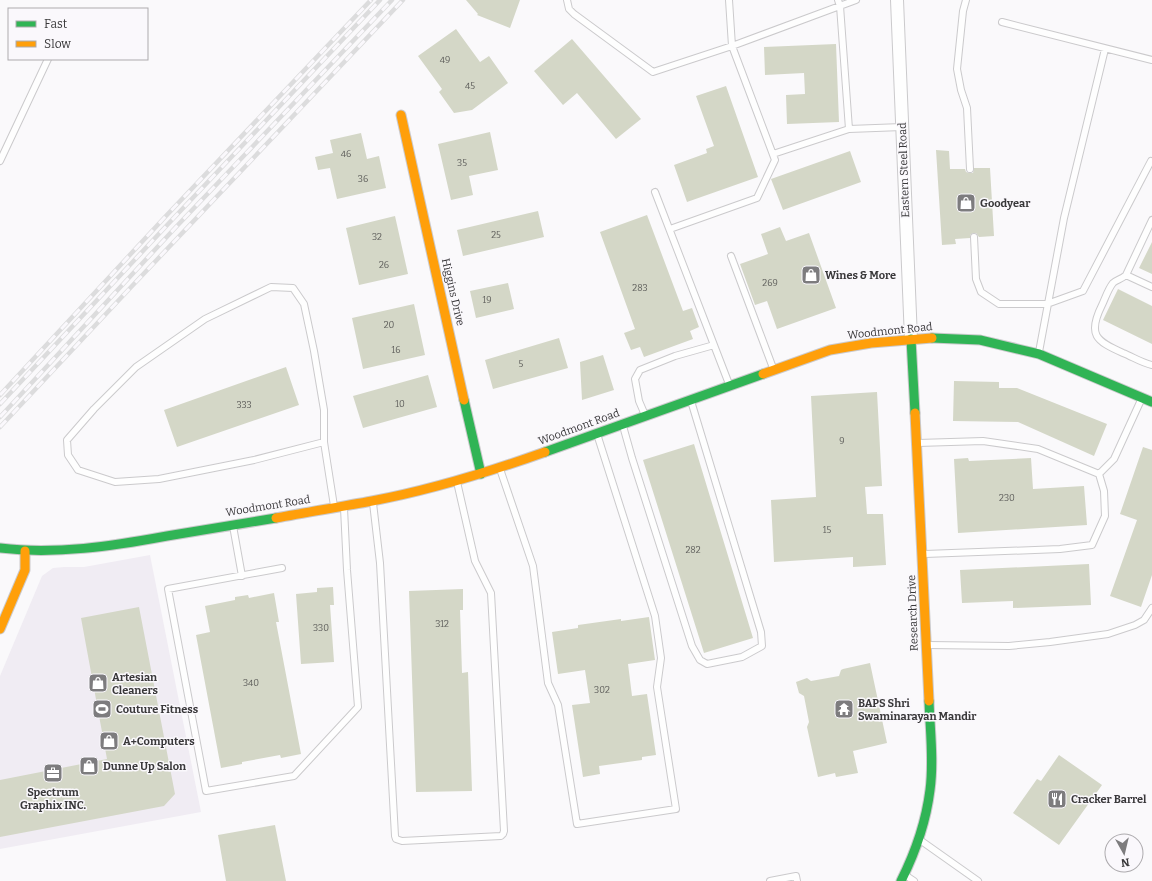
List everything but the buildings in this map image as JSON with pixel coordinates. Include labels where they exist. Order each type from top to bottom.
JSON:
[{"type":"main road","name":"Higgins Drive","points":[[401,115],[481,474]]},
{"type":"main road","name":"Woodmont Road","points":[[0,548],[25,551],[100,546],[373,501],[456,481],[500,468],[830,350],[871,343],[938,337],[980,340],[1001,344],[1039,354],[1152,402]]},
{"type":"main road","name":"Research Drive","points":[[902,877],[919,839],[930,790],[931,759],[911,339]]},
{"type":"main road","points":[[0,629],[25,570],[25,551]]},
{"type":"street","name":"Eastern Steel Road","points":[[897,0],[911,339]]},
{"type":"lane","points":[[567,0],[569,9],[574,14],[652,72],[732,46],[839,3],[856,0]]},
{"type":"lane","points":[[670,229],[757,198],[775,160],[732,46],[729,0]]},
{"type":"lane","points":[[966,0],[963,11],[957,69],[961,90],[967,108],[970,169]]},
{"type":"lane","points":[[839,3],[849,129]]},
{"type":"lane","points":[[1002,22],[1152,60]]},
{"type":"lane","points":[[1039,354],[1064,218],[1105,49]]},
{"type":"lane","points":[[0,161],[48,60]]},
{"type":"lane","points":[[773,154],[849,129],[902,127]]},
{"type":"lane","points":[[974,237],[976,279],[981,292],[999,304],[1048,304],[1083,291],[1151,161],[1152,162]]},
{"type":"lane","points":[[655,192],[730,385]]},
{"type":"lane","points":[[1152,220],[1126,275],[1115,282],[1111,287],[1096,317],[1094,325],[1094,330],[1099,340],[1108,346],[1152,365]]},
{"type":"lane","points":[[731,256],[774,369]]},
{"type":"lane","points":[[1126,275],[1152,288]]},
{"type":"lane","points":[[282,568],[168,589],[206,791],[294,776],[358,707],[347,570],[339,507],[324,442],[324,410],[304,304],[293,288],[271,287],[205,319],[136,367],[94,409],[67,440],[68,455],[78,470],[115,482],[159,479],[254,460],[324,442]]},
{"type":"lane","points":[[645,416],[639,401],[635,379],[640,370],[675,356],[714,345]]},
{"type":"lane","points":[[1099,474],[1114,459],[1142,398]]},
{"type":"lane","points":[[623,424],[630,453],[692,646],[700,660],[707,664],[742,658],[762,646],[762,632],[691,399]]},
{"type":"lane","points":[[500,468],[533,566],[548,683],[558,705],[577,824],[676,809],[657,687],[662,658],[655,616],[597,433]]},
{"type":"lane","points":[[917,443],[983,441],[1038,449],[1099,474]]},
{"type":"lane","points":[[922,554],[1060,549],[1092,545],[1105,516],[1104,491],[1099,474]]},
{"type":"lane","points":[[373,501],[380,563],[396,839],[402,841],[501,836],[504,831],[491,593],[475,561],[456,481]]},
{"type":"lane","points":[[233,524],[242,576]]},
{"type":"lane","points":[[926,645],[1008,646],[1108,634],[1135,625],[1144,620],[1152,608]]},
{"type":"lane","points":[[919,839],[978,881]]},
{"type":"lane","points":[[770,881],[796,876],[797,881]]},
{"type":"lane","points":[[902,877],[914,881]]},
{"type":"shaded area","points":[[150,555],[201,812],[0,849],[0,676],[42,576],[53,568],[84,567]]},
{"type":"railway","points":[[0,395],[165,217],[371,0]]},
{"type":"railway","points":[[0,404],[380,0]]},
{"type":"railway","points":[[0,417],[176,227],[392,0]]},
{"type":"railway","points":[[0,427],[403,0]]},
{"type":"traffic: fast","points":[[932,338],[980,340],[1039,354],[1152,402]]},
{"type":"traffic: fast","points":[[911,339],[915,413]]},
{"type":"traffic: fast","points":[[545,452],[763,374]]},
{"type":"traffic: fast","points":[[464,400],[481,474]]},
{"type":"traffic: fast","points":[[0,548],[21,550],[63,550],[105,546],[276,518]]},
{"type":"traffic: fast","points":[[901,881],[919,837],[928,802],[932,768],[929,701]]},
{"type":"traffic: slow","points":[[401,115],[464,400]]},
{"type":"traffic: slow","points":[[763,374],[830,350],[871,343],[932,338]]},
{"type":"traffic: slow","points":[[915,413],[929,701]]},
{"type":"traffic: slow","points":[[276,518],[416,492],[503,467],[545,452]]},
{"type":"traffic: slow","points":[[0,629],[25,570],[25,551]]},
{"type":"place","name":"Goodyear","points":[[966,203]]},
{"type":"place","name":"Wines & More","points":[[811,275]]},
{"type":"place","name":"Artesian Cleaners","points":[[98,683]]},
{"type":"place","name":"Couture Fitness","points":[[102,709]]},
{"type":"place","name":"BAPS Shri Swaminarayan Mandir","points":[[844,709]]},
{"type":"place","name":"A+Computers","points":[[109,741]]},
{"type":"place","name":"Dunne Up Salon","points":[[89,766]]},
{"type":"place","name":"Spectrum Graphix INC.","points":[[53,773]]},
{"type":"place","name":"Cracker Barrel","points":[[1057,799]]}]
